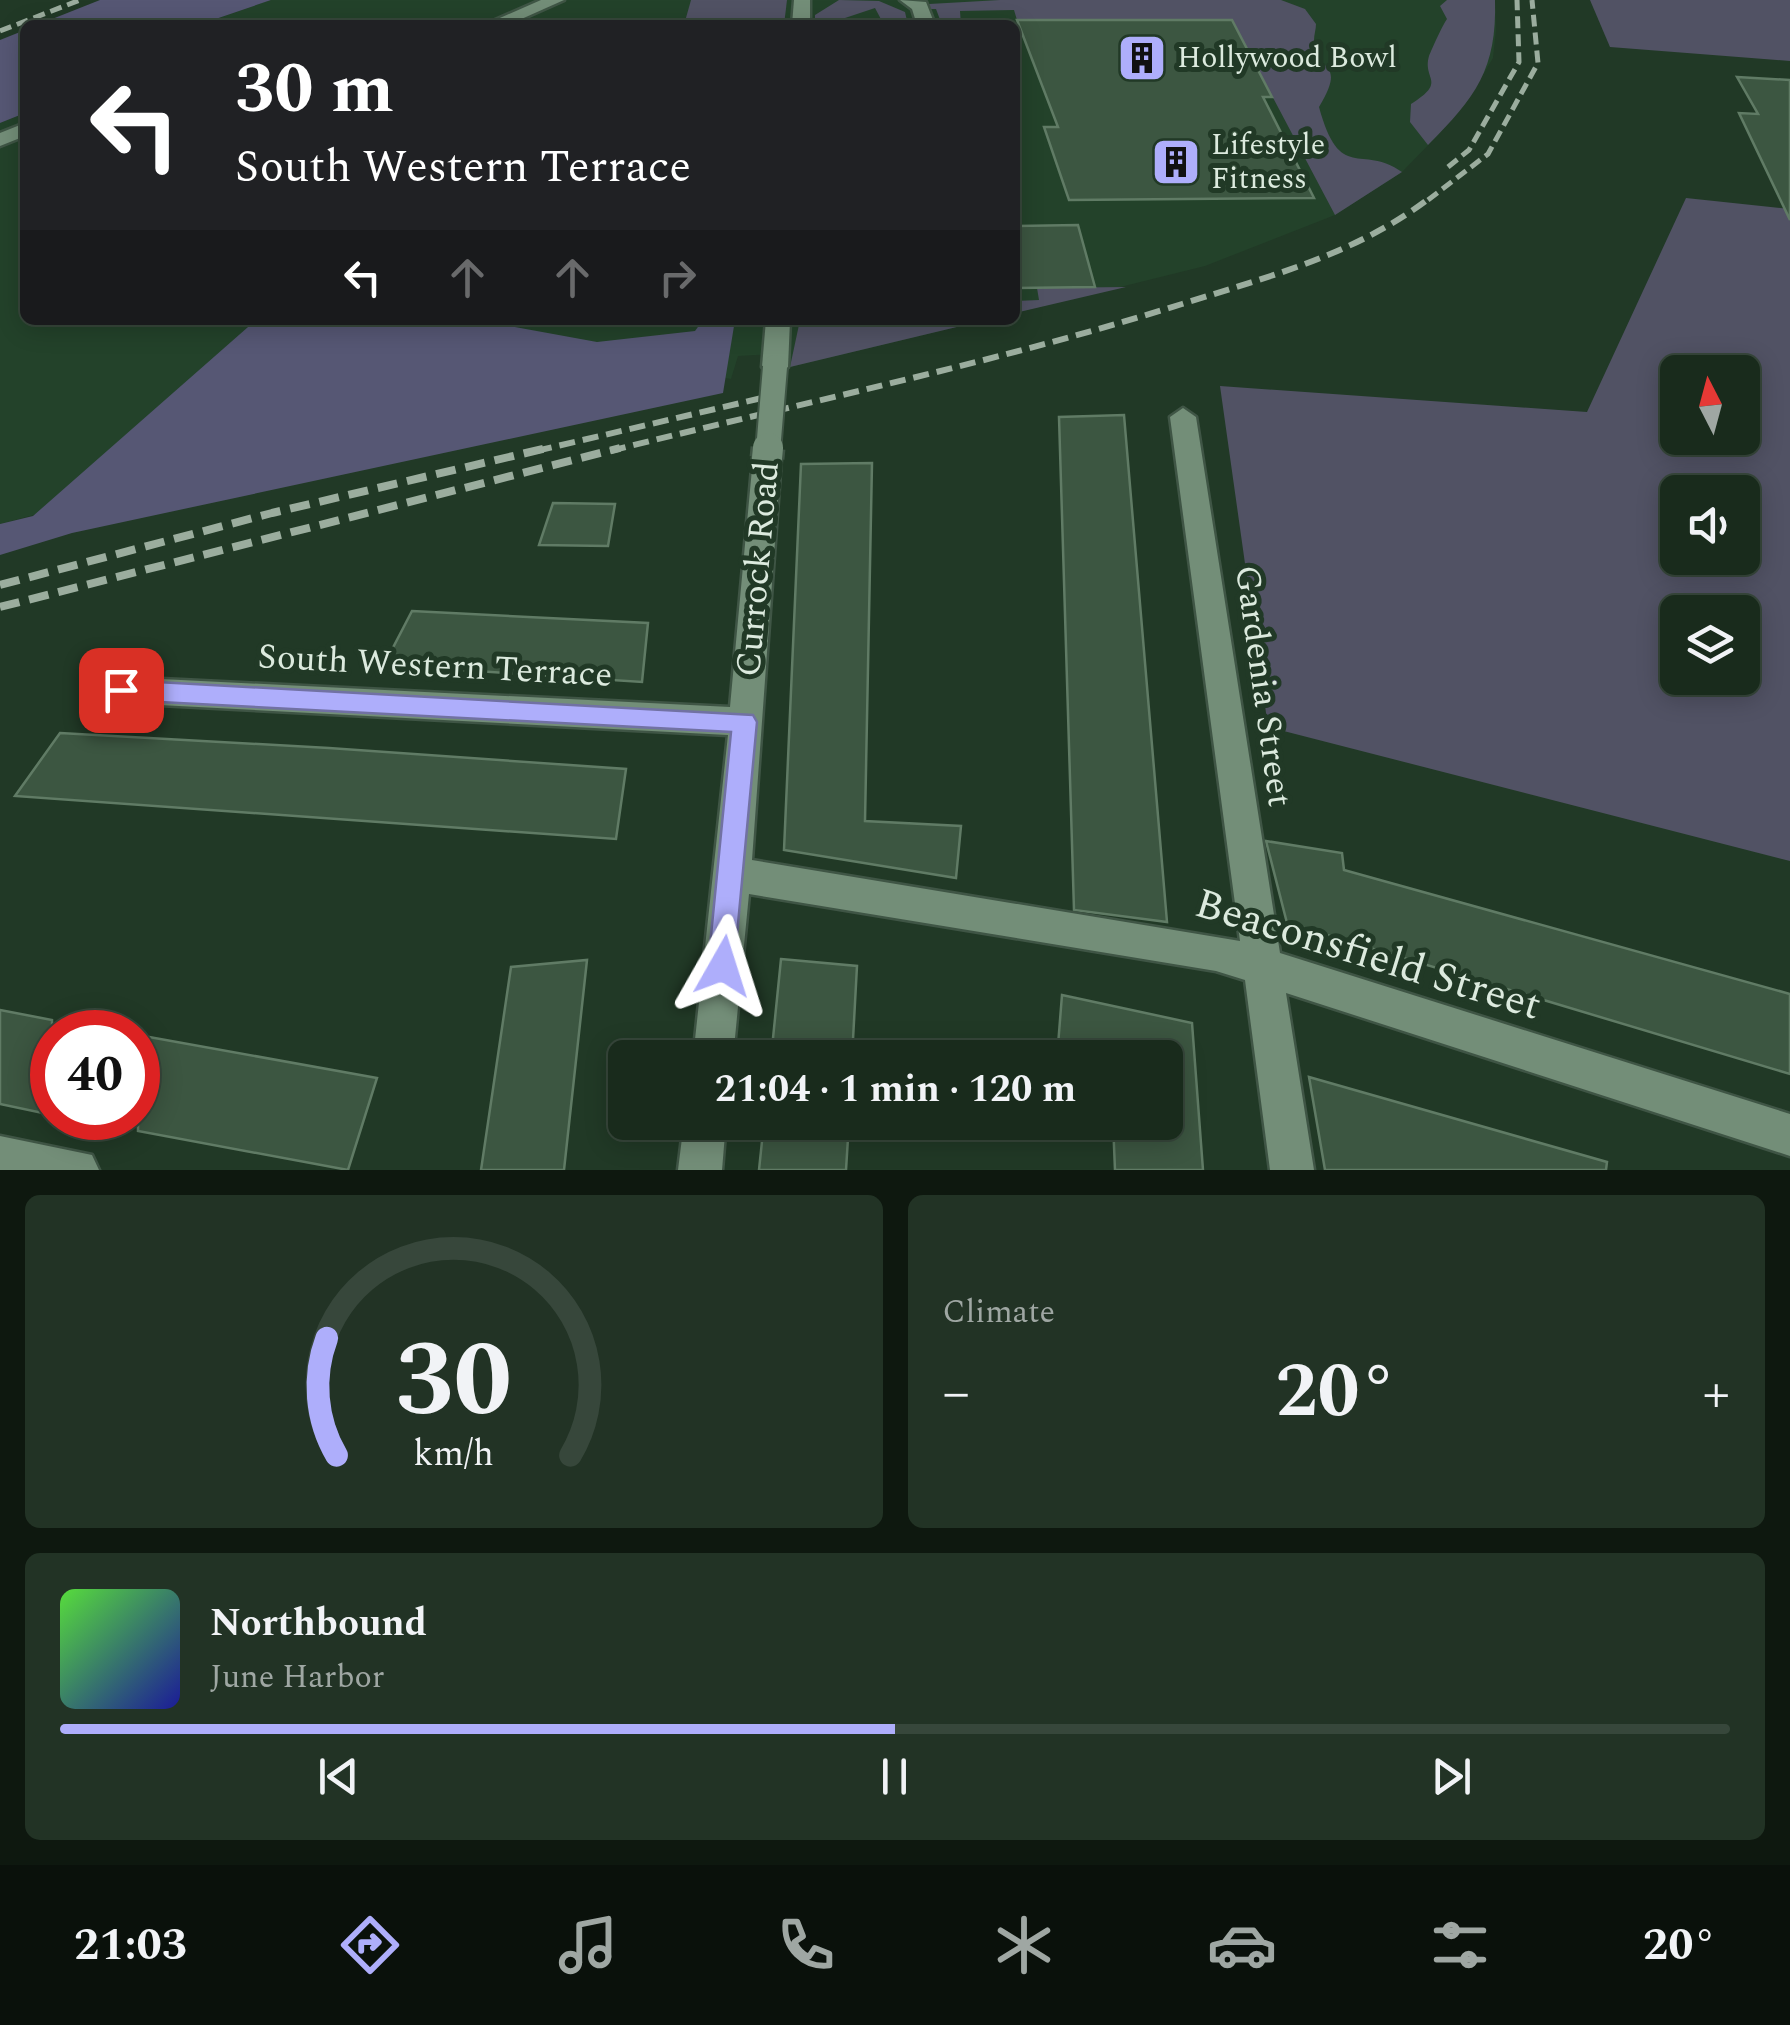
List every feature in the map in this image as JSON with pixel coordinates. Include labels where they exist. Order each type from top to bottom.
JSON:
[{"type":"street","points":[[506,20],[556,0]]},
{"type":"street","points":[[908,0],[920,6],[924,20]]},
{"type":"street","name":"Currock Road","points":[[714,1040],[733,874],[778,325]]},
{"type":"street","name":"Gardenia Street","points":[[1183,417],[1292,1170]]},
{"type":"street","name":"South Western Terrace","points":[[121,690],[744,722]]},
{"type":"street","name":"Beaconsfield Street","points":[[733,874],[1216,952],[1790,1135]]},
{"type":"street","points":[[700,1170],[703,1140]]},
{"type":"street","points":[[0,1157],[77,1170]]},
{"type":"shaded area","points":[[100,0],[271,0],[213,20],[50,20]]},
{"type":"shaded area","points":[[271,0],[1495,0],[1496,30],[1493,58],[1468,100],[1439,134],[1402,172],[1335,215],[1205,266],[1020,312],[1020,20],[213,20]]},
{"type":"shaded area","points":[[691,0],[787,0],[785,20],[685,20]]},
{"type":"shaded area","points":[[839,0],[879,1],[905,12],[907,20],[881,20],[875,8],[842,20],[815,20],[815,15]]},
{"type":"shaded area","points":[[1000,0],[1281,0],[1305,9],[1316,24],[1315,51],[1331,80],[1319,107],[1335,146],[1353,158],[1375,160],[1402,172],[1335,215],[1232,20],[1017,20],[1014,10],[960,11],[961,20],[940,20],[929,4]]},
{"type":"shaded area","points":[[1447,0],[1495,0],[1495,24],[1480,80],[1459,112],[1428,145],[1410,122],[1411,104],[1431,85],[1429,56],[1447,19],[1440,6]]},
{"type":"shaded area","points":[[1590,0],[1790,0],[1790,61],[1610,47]]},
{"type":"shaded area","points":[[20,32],[20,115],[0,123],[0,40]]},
{"type":"shaded area","points":[[20,115],[20,325],[965,325],[790,367],[790,353],[738,356],[731,379],[713,376],[71,505],[0,524],[0,123]]},
{"type":"shaded area","points":[[1686,198],[1790,209],[1790,861],[1268,727],[1220,386],[1587,412]]},
{"type":"shaded area","points":[[1126,287],[1020,312],[1020,301],[1039,300],[1037,288]]},
{"type":"shaded area","points":[[250,325],[504,325],[597,342],[695,331],[699,325],[734,325],[723,393],[72,533],[0,555],[0,524],[33,516]]},
{"type":"shaded area","points":[[799,325],[965,325],[790,367]]},
{"type":"building","points":[[1020,20],[1232,20],[1272,97],[1263,97],[1314,198],[1069,200],[1044,127],[1058,127]]},
{"type":"building","points":[[1737,77],[1790,80],[1790,220],[1739,113],[1758,114]]},
{"type":"building","points":[[1078,225],[1095,287],[1020,288],[1020,226]]},
{"type":"building","points":[[1124,415],[1167,922],[1074,910],[1059,417]]},
{"type":"building","points":[[872,463],[865,821],[961,826],[956,878],[784,850],[801,464]]},
{"type":"building","points":[[553,503],[615,504],[608,546],[539,545]]},
{"type":"building","points":[[412,611],[648,623],[642,682],[384,665]]},
{"type":"building","points":[[60,733],[626,769],[616,839],[15,796]]},
{"type":"building","points":[[1266,841],[1342,853],[1344,870],[1790,994],[1790,1074],[1287,923]]},
{"type":"building","points":[[781,959],[857,966],[853,1040],[773,1040]]},
{"type":"building","points":[[587,960],[564,1170],[481,1170],[511,967]]},
{"type":"building","points":[[1062,995],[1192,1023],[1203,1170],[1115,1170],[1114,1140],[1183,1140],[1183,1040],[1058,1040]]},
{"type":"building","points":[[0,1010],[30,1016],[30,1110],[0,1104]]},
{"type":"building","points":[[160,1039],[377,1078],[348,1170],[160,1135]]},
{"type":"building","points":[[1309,1077],[1607,1162],[1606,1170],[1325,1170]]},
{"type":"building","points":[[762,1140],[848,1140],[846,1170],[759,1170]]},
{"type":"railway","points":[[28,20],[80,0]]},
{"type":"railway","points":[[1448,167],[1469,150],[1519,62],[1517,0]]},
{"type":"railway","points":[[1428,200],[1488,154],[1538,63],[1532,0]]},
{"type":"railway","points":[[0,31],[20,23]]},
{"type":"railway","points":[[610,451],[969,364],[1182,304],[1343,249],[1431,197]]},
{"type":"railway","points":[[536,451],[762,398]]},
{"type":"railway","points":[[0,585],[272,513],[547,448]]},
{"type":"railway","points":[[0,607],[620,448]]},
{"type":"place","name":"Hollywood Bowl","points":[[1142,58]]},
{"type":"place","name":"Lifestyle Fitness","points":[[1176,162]]},
{"type":"route","points":[[121,690],[744,722],[723,966]]}]
